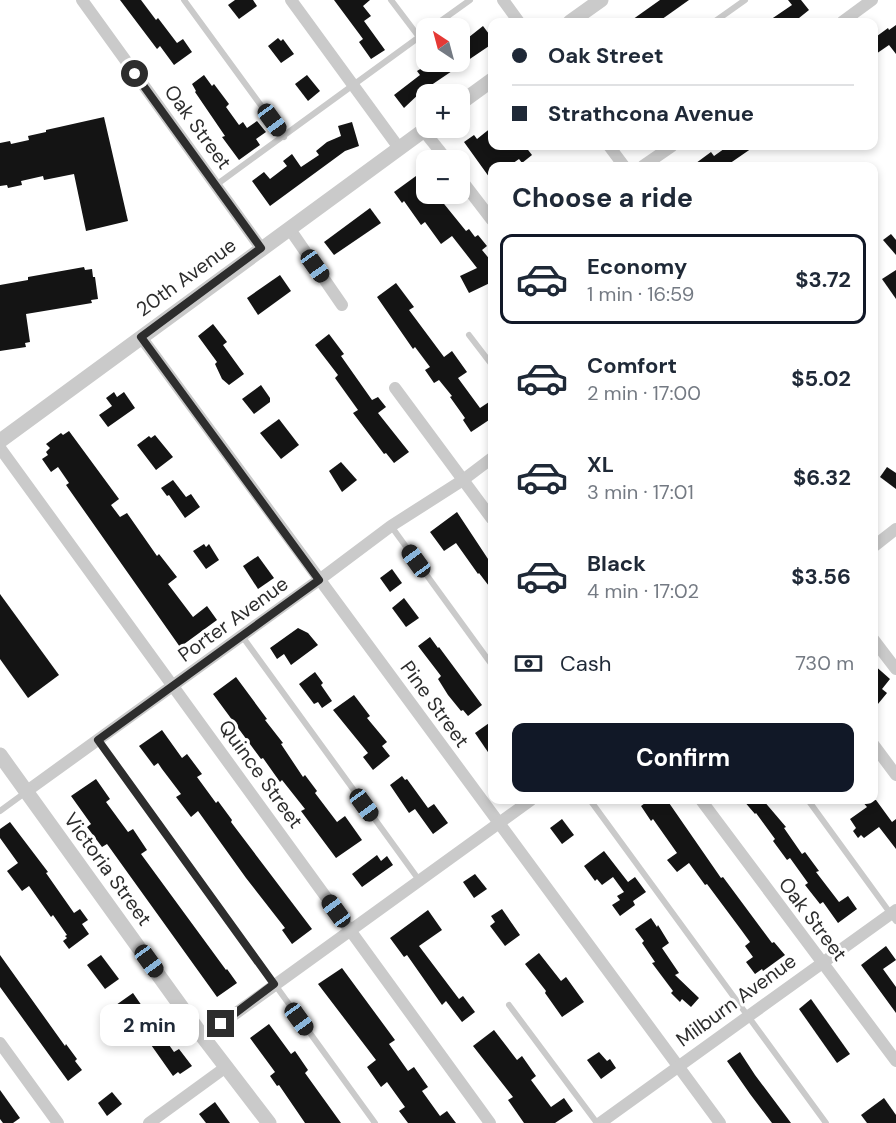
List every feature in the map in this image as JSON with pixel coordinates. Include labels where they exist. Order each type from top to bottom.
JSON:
[{"type":"street","name":"Oak Street","points":[[82,0],[261,248]]},
{"type":"street","points":[[291,0],[399,148]]},
{"type":"street","points":[[503,0],[516,18]]},
{"type":"street","points":[[576,18],[601,0]]},
{"type":"street","points":[[847,18],[872,0]]},
{"type":"street","points":[[470,96],[488,83]]},
{"type":"street","name":"20th Avenue","points":[[0,441],[416,136]]},
{"type":"street","points":[[650,162],[666,150]]},
{"type":"street","points":[[470,191],[488,215]]},
{"type":"street","points":[[289,228],[342,305]]},
{"type":"street","name":"Pine Street","points":[[141,337],[720,1123]]},
{"type":"street","points":[[395,388],[488,514]]},
{"type":"street","name":"Quince Street","points":[[0,448],[490,1123]]},
{"type":"street","name":"Porter Avenue","points":[[27,791],[391,526],[463,480],[488,461]]},
{"type":"street","points":[[878,543],[896,529]]},
{"type":"street","points":[[878,646],[896,669]]},
{"type":"street","points":[[878,751],[896,775]]},
{"type":"street","name":"Victoria Street","points":[[0,755],[203,1037],[269,1123]]},
{"type":"street","points":[[203,1037],[525,804]]},
{"type":"street","name":"Oak Street","points":[[703,804],[896,1061]]},
{"type":"street","name":"Milburn Avenue","points":[[598,1123],[821,963],[894,915]]},
{"type":"street","points":[[0,1043],[58,1123]]},
{"type":"street","points":[[148,1123],[226,1067]]},
{"type":"lane","points":[[184,0],[284,137]]},
{"type":"lane","points":[[391,0],[416,33]]},
{"type":"lane","points":[[445,18],[470,0]]},
{"type":"lane","points":[[720,18],[745,0]]},
{"type":"lane","points":[[216,185],[416,39]]},
{"type":"lane","points":[[469,335],[488,360]]},
{"type":"lane","points":[[391,526],[488,659]]},
{"type":"lane","points":[[242,636],[419,880]]},
{"type":"lane","points":[[98,740],[375,1123]]},
{"type":"lane","points":[[0,811],[27,791]]},
{"type":"lane","points":[[593,804],[826,1123]]},
{"type":"lane","points":[[810,804],[894,915]]},
{"type":"lane","points":[[509,1005],[598,1123]]},
{"type":"building","points":[[120,0],[141,0],[177,43],[183,39],[192,52],[174,65],[160,46],[157,49]]},
{"type":"building","points":[[235,0],[253,0],[257,6],[239,19],[228,5]]},
{"type":"building","points":[[334,0],[370,0],[363,6],[371,16],[364,21],[385,50],[371,59],[359,42],[363,39]]},
{"type":"building","points":[[660,0],[689,0],[664,18],[635,18]]},
{"type":"building","points":[[788,0],[801,0],[809,10],[799,18],[773,18],[792,5]]},
{"type":"building","points":[[896,25],[896,54],[889,45],[878,53],[878,35],[888,28],[889,30]]},
{"type":"building","points":[[483,26],[488,33],[488,47],[470,59],[470,36]]},
{"type":"building","points":[[278,38],[281,41],[283,39],[294,54],[281,63],[268,46]]},
{"type":"building","points":[[418,72],[451,72],[433,84],[416,84],[416,97],[404,108],[394,95],[420,75]]},
{"type":"building","points":[[204,75],[229,104],[226,107],[239,125],[243,122],[247,128],[257,121],[266,132],[256,139],[260,145],[239,160],[195,92],[192,84]]},
{"type":"building","points":[[307,75],[320,91],[308,101],[295,84]]},
{"type":"building","points":[[104,117],[128,221],[86,231],[74,174],[44,180],[43,176],[21,181],[22,185],[8,188],[7,185],[0,186],[0,143],[10,141],[11,144],[29,140],[28,136],[46,132],[46,130]]},
{"type":"building","points":[[352,122],[359,146],[345,151],[270,206],[252,181],[264,172],[270,179],[287,166],[283,161],[292,154],[301,167],[319,155],[316,151],[327,142],[341,136],[338,126]]},
{"type":"building","points":[[488,130],[488,150],[528,150],[532,155],[523,162],[519,159],[515,162],[488,162],[488,175],[464,142],[474,135],[477,139]]},
{"type":"building","points":[[722,150],[749,150],[732,162],[697,162],[711,152],[714,156]]},
{"type":"building","points":[[416,176],[416,204],[444,204],[466,231],[469,229],[475,237],[478,235],[487,246],[482,250],[488,257],[488,284],[469,293],[460,276],[477,268],[452,236],[441,244],[425,222],[421,225],[404,201],[402,203],[394,192]]},
{"type":"building","points":[[370,208],[381,223],[334,255],[324,242]]},
{"type":"building","points":[[891,234],[896,240],[896,255],[883,240]]},
{"type":"building","points":[[84,267],[85,270],[92,269],[98,299],[91,300],[92,303],[26,314],[30,342],[25,343],[26,347],[0,351],[0,285],[28,280],[28,277]]},
{"type":"building","points":[[896,270],[896,299],[882,279]]},
{"type":"building","points":[[280,275],[291,291],[258,315],[247,298]]},
{"type":"building","points":[[396,283],[414,307],[409,310],[444,357],[452,351],[467,372],[458,378],[480,408],[488,403],[488,421],[471,432],[463,420],[465,418],[450,397],[452,396],[439,380],[434,383],[425,370],[430,367],[415,347],[413,349],[377,297]]},
{"type":"building","points":[[213,324],[227,342],[223,345],[244,374],[229,385],[222,379],[215,364],[217,362],[198,336]]},
{"type":"building","points":[[329,334],[344,354],[341,356],[372,400],[378,397],[386,407],[378,413],[409,452],[394,463],[386,453],[384,454],[353,413],[358,410],[335,378],[338,375],[315,345]]},
{"type":"building","points":[[261,385],[270,398],[270,402],[254,414],[242,399]]},
{"type":"building","points":[[114,392],[117,397],[124,392],[135,408],[108,427],[99,415],[112,406],[106,398]]},
{"type":"building","points":[[279,419],[299,445],[281,459],[260,433]]},
{"type":"building","points":[[69,431],[119,499],[111,505],[120,517],[127,513],[157,556],[159,554],[177,577],[168,584],[193,617],[207,606],[217,620],[180,647],[66,485],[69,483],[58,467],[51,472],[42,459],[48,455],[46,452],[50,448],[46,444],[61,433],[63,435]]},
{"type":"building","points":[[155,435],[173,457],[156,470],[137,445],[149,436],[151,438]]},
{"type":"building","points":[[341,462],[357,480],[342,492],[329,471]]},
{"type":"building","points":[[887,467],[896,473],[896,489],[880,477]]},
{"type":"building","points":[[173,480],[186,497],[191,494],[200,507],[185,518],[169,495],[167,496],[161,488]]},
{"type":"building","points":[[457,512],[488,559],[488,585],[456,543],[444,551],[430,532]]},
{"type":"building","points":[[204,544],[206,547],[209,544],[219,560],[206,569],[193,551]]},
{"type":"building","points":[[258,556],[274,578],[258,589],[243,566]]},
{"type":"building","points":[[392,569],[402,583],[390,592],[380,578]]},
{"type":"building","points":[[0,594],[59,675],[28,698],[0,659]]},
{"type":"building","points":[[404,598],[419,618],[406,627],[392,608]]},
{"type":"building","points":[[298,628],[308,633],[318,645],[291,665],[284,654],[277,659],[270,648]]},
{"type":"building","points":[[430,637],[482,705],[468,716],[448,695],[438,679],[441,676],[418,646]]},
{"type":"building","points":[[878,668],[890,679],[882,689],[887,693],[878,704]]},
{"type":"building","points":[[315,672],[332,701],[322,708],[318,702],[314,704],[299,684]]},
{"type":"building","points":[[236,677],[267,719],[265,720],[283,743],[281,744],[303,777],[305,775],[317,791],[315,793],[337,822],[345,816],[362,840],[336,858],[301,811],[305,809],[282,780],[280,782],[263,758],[261,759],[213,694]]},
{"type":"building","points":[[354,695],[370,716],[367,718],[387,742],[382,746],[390,756],[373,770],[363,757],[368,753],[333,710]]},
{"type":"building","points":[[488,724],[488,752],[475,733]]},
{"type":"building","points":[[162,730],[182,758],[187,754],[202,774],[197,777],[216,803],[218,801],[232,820],[231,822],[312,929],[292,944],[282,930],[285,928],[198,811],[191,817],[176,797],[181,794],[158,763],[154,766],[139,746]]},
{"type":"building","points":[[402,776],[405,780],[407,779],[428,808],[434,804],[448,823],[433,834],[415,809],[409,813],[390,785]]},
{"type":"building","points":[[96,779],[110,799],[106,802],[128,832],[133,829],[147,850],[141,854],[237,983],[217,997],[107,844],[102,847],[87,827],[91,824],[71,796]]},
{"type":"building","points":[[878,803],[892,822],[896,819],[896,849],[879,827],[864,838],[861,835],[858,838],[853,831],[856,828],[850,819],[867,807],[864,804]]},
{"type":"building","points":[[644,804],[670,804],[721,878],[723,877],[772,943],[774,942],[785,955],[755,974],[746,962],[753,957],[745,946],[750,942],[689,863],[677,872],[667,860],[677,853],[641,806]]},
{"type":"building","points":[[746,804],[766,804],[786,827],[784,828],[802,854],[805,852],[819,871],[816,872],[839,902],[848,896],[857,909],[838,923],[823,902],[820,904],[805,885],[808,883],[790,858],[787,860],[773,841],[775,839]]},
{"type":"building","points":[[562,819],[574,835],[562,844],[550,828]]},
{"type":"building","points":[[10,822],[48,872],[46,873],[74,913],[80,909],[88,920],[82,924],[89,934],[69,949],[63,941],[67,935],[53,915],[51,917],[29,886],[22,891],[7,871],[18,863],[0,838],[0,829]]},
{"type":"building","points":[[604,851],[628,882],[635,877],[646,892],[633,901],[635,905],[620,916],[612,905],[620,900],[617,896],[624,892],[613,877],[602,885],[597,879],[595,881],[584,866]]},
{"type":"building","points":[[377,855],[381,861],[387,856],[393,865],[362,887],[352,874]]},
{"type":"building","points":[[475,874],[487,889],[474,898],[463,882]]},
{"type":"building","points":[[502,909],[520,935],[505,946],[490,926],[495,922],[491,916]]},
{"type":"building","points":[[428,910],[442,930],[419,946],[459,999],[463,996],[475,1012],[462,1022],[446,1001],[442,1005],[407,955],[404,957],[390,938]]},
{"type":"building","points":[[651,918],[669,943],[662,948],[679,973],[675,975],[699,998],[691,1007],[682,999],[680,1002],[671,993],[673,991],[652,963],[655,962],[635,929]]},
{"type":"building","points":[[886,946],[896,960],[883,969],[896,987],[896,1013],[861,965]]},
{"type":"building","points":[[539,953],[561,981],[566,977],[584,1002],[562,1017],[525,964]]},
{"type":"building","points":[[0,955],[65,1046],[66,1044],[77,1059],[75,1061],[82,1070],[68,1081],[0,987]]},
{"type":"building","points":[[101,955],[119,979],[105,989],[87,965]]},
{"type":"building","points":[[342,968],[395,1040],[389,1044],[408,1071],[414,1067],[428,1087],[422,1091],[440,1116],[447,1111],[456,1123],[408,1123],[399,1111],[405,1107],[387,1082],[381,1087],[367,1067],[376,1060],[318,984]]},
{"type":"building","points":[[133,993],[174,1052],[179,1049],[192,1066],[173,1076],[137,1025],[132,1028],[116,1005]]},
{"type":"building","points":[[811,999],[850,1054],[837,1063],[799,1009]]},
{"type":"building","points":[[269,1024],[291,1054],[295,1051],[308,1070],[305,1073],[341,1123],[305,1123],[279,1085],[277,1086],[270,1076],[275,1072],[250,1038]]},
{"type":"building","points":[[494,1030],[517,1060],[522,1056],[536,1076],[531,1080],[551,1107],[564,1098],[573,1111],[555,1123],[524,1123],[508,1100],[513,1097],[473,1046]]},
{"type":"building","points":[[599,1052],[607,1061],[610,1059],[616,1068],[601,1079],[587,1060]]},
{"type":"building","points":[[740,1052],[791,1123],[772,1123],[750,1094],[727,1061]]},
{"type":"building","points":[[0,1090],[20,1118],[13,1123],[3,1123],[0,1119]]},
{"type":"building","points":[[112,1092],[122,1104],[107,1116],[98,1103]]},
{"type":"building","points":[[884,1098],[896,1115],[896,1123],[867,1123],[861,1115]]},
{"type":"building","points":[[215,1102],[230,1123],[206,1123],[199,1114]]},
{"type":"route","points":[[135,74],[261,248],[141,337],[319,580],[98,740],[274,984],[221,1024]]}]
